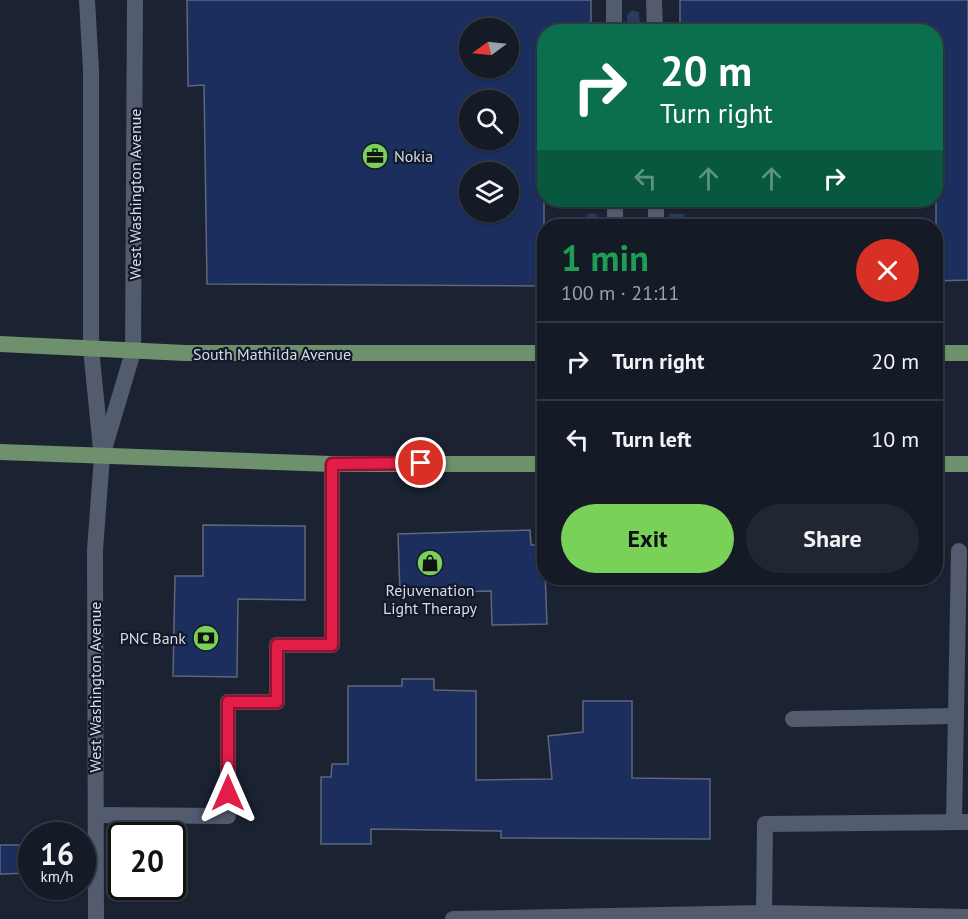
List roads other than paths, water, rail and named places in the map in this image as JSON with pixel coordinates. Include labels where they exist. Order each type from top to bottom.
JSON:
[{"type":"main road","name":"South Mathilda Avenue","points":[[0,344],[133,351],[537,353]]},
{"type":"main road","points":[[943,353],[968,353]]},
{"type":"main road","points":[[0,452],[332,464],[537,464]]},
{"type":"main road","points":[[943,464],[968,464]]},
{"type":"street","name":"West Washington Avenue","points":[[87,0],[91,71],[91,348],[102,456],[95,550],[96,919]]},
{"type":"street","name":"West Washington Avenue","points":[[102,456],[133,351],[135,0]]},
{"type":"street","points":[[614,0],[614,24]]},
{"type":"street","points":[[654,0],[655,24]]},
{"type":"street","points":[[96,815],[228,816],[228,702],[277,702],[277,645],[332,645],[332,464]]},
{"type":"street","points":[[764,913],[765,824],[961,822],[957,716],[959,552]]},
{"type":"street","points":[[793,719],[957,716]]},
{"type":"street","points":[[453,919],[764,913],[968,917]]},
{"type":"place","name":"Nokia","points":[[375,156]]},
{"type":"place","name":"Rejuvenation Light Therapy","points":[[430,563]]},
{"type":"place","name":"PNC Bank","points":[[206,638]]}]
